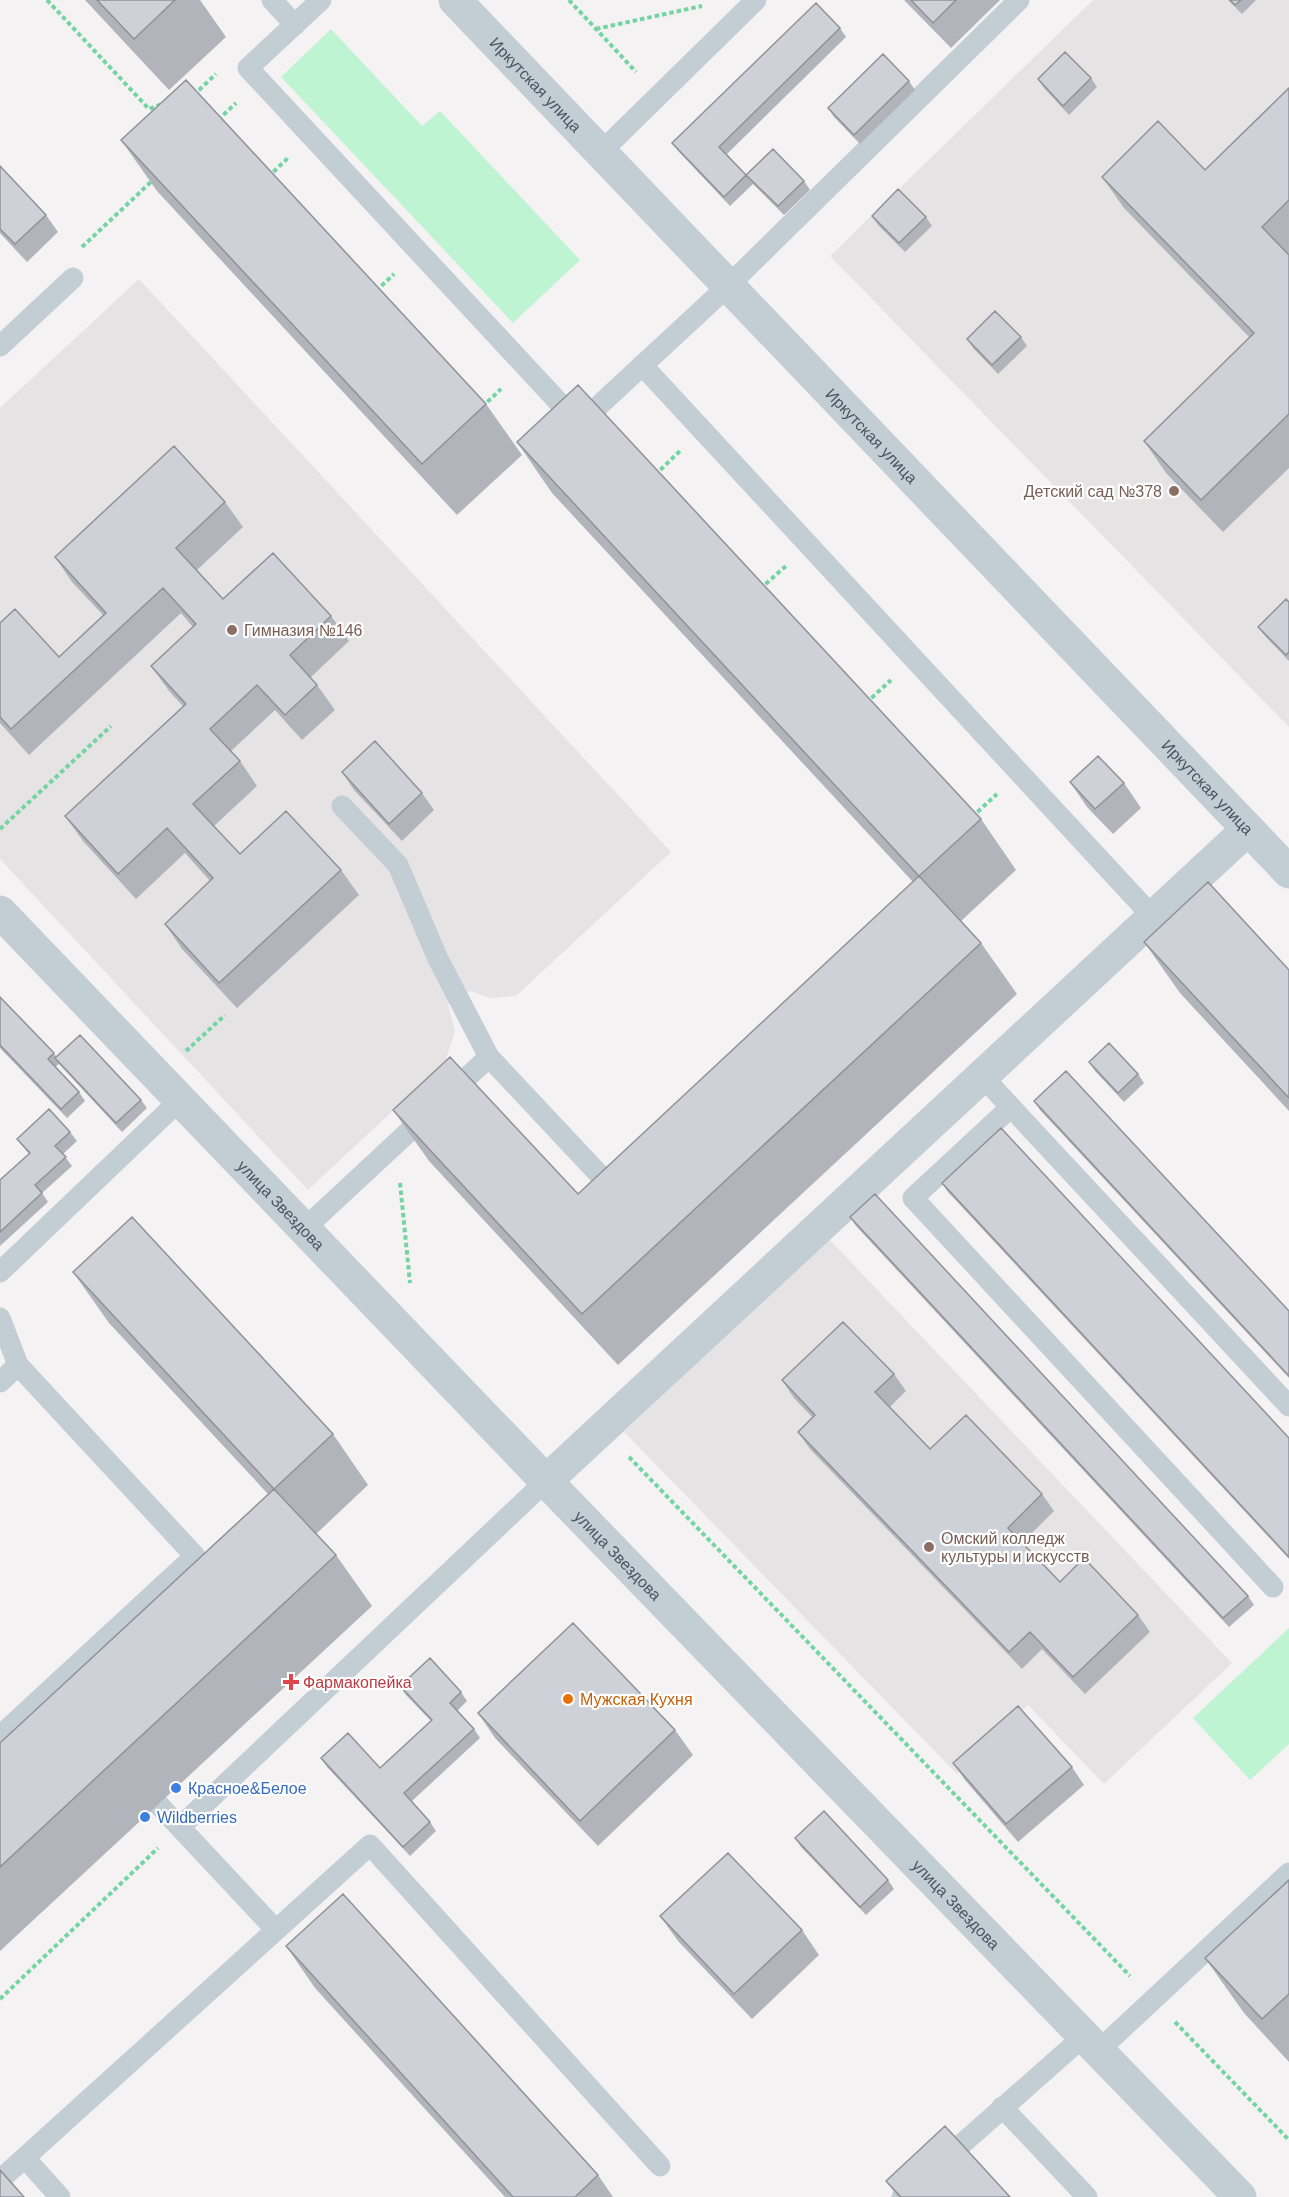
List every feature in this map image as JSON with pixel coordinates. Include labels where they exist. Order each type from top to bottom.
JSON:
[{"type":"street","name":"Иркутская улица","points":[[455,0],[1248,829],[1285,860]]},
{"type":"street","points":[[546,1481],[1248,829]]},
{"type":"street","name":"улица Звездова","points":[[0,912],[546,1481],[1240,2197]]},
{"type":"lane","points":[[272,0],[295,25]]},
{"type":"lane","points":[[321,0],[249,68],[579,424],[728,286],[1020,0]]},
{"type":"lane","points":[[601,152],[756,0]]},
{"type":"lane","points":[[0,346],[72,278]]},
{"type":"lane","points":[[642,365],[1153,917]]},
{"type":"lane","points":[[342,806],[398,865],[438,959],[489,1057],[610,1186],[635,1162]]},
{"type":"lane","points":[[304,1229],[489,1057]]},
{"type":"lane","points":[[982,1076],[1289,1406]]},
{"type":"lane","points":[[0,1272],[180,1100]]},
{"type":"lane","points":[[1011,1107],[913,1198],[1273,1587]]},
{"type":"lane","points":[[0,1318],[18,1365],[195,1556],[0,1736]]},
{"type":"lane","points":[[0,1382],[18,1365]]},
{"type":"lane","points":[[180,1827],[546,1481]]},
{"type":"lane","points":[[51,1689],[66,1705]]},
{"type":"lane","points":[[158,1804],[276,1930]]},
{"type":"lane","points":[[0,2180],[370,1845],[660,2166]]},
{"type":"lane","points":[[902,2197],[1002,2107],[1153,1999],[1289,1873]]},
{"type":"lane","points":[[1002,2107],[1087,2197]]},
{"type":"lane","points":[[25,2158],[60,2197]]},
{"type":"path","points":[[47,0],[149,109],[169,102]]},
{"type":"path","points":[[568,0],[658,96]]},
{"type":"path","points":[[596,29],[707,5]]},
{"type":"path","points":[[217,121],[260,81]]},
{"type":"path","points":[[189,94],[199,90]]},
{"type":"path","points":[[266,179],[281,165]]},
{"type":"path","points":[[72,278],[60,266],[156,177]]},
{"type":"path","points":[[373,294],[391,277]]},
{"type":"path","points":[[480,409],[495,394]]},
{"type":"path","points":[[652,477],[671,460]]},
{"type":"path","points":[[758,591],[777,574]]},
{"type":"path","points":[[863,706],[883,688]]},
{"type":"path","points":[[0,829],[111,726]]},
{"type":"path","points":[[969,820],[988,802]]},
{"type":"path","points":[[182,1054],[225,1015]]},
{"type":"path","points":[[400,1181],[411,1286]]},
{"type":"path","points":[[602,1429],[1289,2140]]},
{"type":"path","points":[[0,1999],[180,1827]]},
{"type":"shaded area","name":"Детский сад №378","points":[[1093,0],[1289,0],[1289,727],[830,256]]},
{"type":"shaded area","name":"Гимназия №146","points":[[139,279],[671,852],[516,996],[490,998],[470,991],[448,1004],[455,1031],[445,1062],[308,1190],[0,859],[0,408]]},
{"type":"shaded area","name":"Омский колледж культуры и искусств","points":[[828,1238],[1232,1663],[1104,1784],[1028,1705],[957,1774],[624,1432]]},
{"type":"green space","points":[[331,29],[422,126],[440,111],[580,260],[513,323],[281,77]]},
{"type":"green space","points":[[1289,1628],[1289,1744],[1250,1780],[1193,1718]]},
{"type":"building","points":[[97,0],[175,0],[134,39]]},
{"type":"building","points":[[911,0],[956,0],[933,23]]},
{"type":"building","points":[[1230,0],[1241,0],[1235,5]]},
{"type":"building","points":[[816,3],[840,28],[719,147],[746,175],[724,197],[672,143]]},
{"type":"building","points":[[1065,52],[1091,78],[1063,106],[1038,79]]},
{"type":"building","points":[[883,54],[909,81],[854,135],[828,108]]},
{"type":"building","points":[[186,80],[486,404],[422,464],[121,140]]},
{"type":"building","points":[[1289,88],[1289,200],[1262,227],[1289,255],[1289,414],[1201,500],[1144,441],[1254,333],[1102,177],[1158,121],[1205,170]]},
{"type":"building","points":[[773,149],[804,181],[778,206],[746,175]]},
{"type":"building","points":[[0,166],[46,215],[15,244],[0,229]]},
{"type":"building","points":[[898,189],[926,217],[899,243],[872,216]]},
{"type":"building","points":[[995,311],[1021,337],[992,365],[967,339]]},
{"type":"building","points":[[578,385],[981,819],[919,876],[517,442]]},
{"type":"building","points":[[174,446],[225,502],[176,548],[223,599],[273,553],[331,616],[290,655],[317,685],[285,715],[257,685],[210,729],[240,761],[193,804],[240,854],[286,811],[341,870],[219,983],[165,924],[213,878],[167,828],[118,874],[65,816],[186,704],[151,666],[196,624],[163,588],[11,729],[0,717],[0,623],[15,609],[59,657],[106,613],[55,557]]},
{"type":"building","points":[[1286,599],[1289,602],[1289,652],[1286,655],[1258,627]]},
{"type":"building","points":[[375,741],[422,793],[389,824],[342,772]]},
{"type":"building","points":[[1098,756],[1124,783],[1095,809],[1070,782]]},
{"type":"building","points":[[919,876],[981,943],[582,1314],[393,1110],[450,1057],[578,1194]]},
{"type":"building","points":[[1208,882],[1289,970],[1289,1098],[1144,942]]},
{"type":"building","points":[[0,997],[54,1053],[48,1059],[79,1092],[61,1109],[0,1045]]},
{"type":"building","points":[[80,1035],[141,1100],[116,1123],[55,1058]]},
{"type":"building","points":[[1109,1043],[1138,1074],[1118,1093],[1089,1062]]},
{"type":"building","points":[[1066,1071],[1289,1311],[1289,1376],[1034,1101]]},
{"type":"building","points":[[49,1109],[70,1132],[55,1146],[66,1157],[35,1185],[42,1193],[0,1232],[0,1180],[30,1153],[17,1139]]},
{"type":"building","points":[[1001,1128],[1289,1438],[1289,1557],[942,1183]]},
{"type":"building","points":[[875,1194],[1248,1596],[1223,1618],[850,1217]]},
{"type":"building","points":[[132,1217],[333,1434],[274,1489],[73,1272]]},
{"type":"building","points":[[843,1322],[894,1374],[875,1392],[930,1449],[966,1415],[1042,1494],[1008,1528],[1060,1582],[1084,1558],[1138,1615],[1073,1677],[1030,1632],[1009,1652],[798,1432],[815,1415],[782,1380]]},
{"type":"building","points":[[274,1489],[336,1555],[0,1867],[0,1743]]},
{"type":"building","points":[[573,1623],[675,1730],[580,1821],[478,1713]]},
{"type":"building","points":[[430,1658],[461,1692],[450,1703],[474,1729],[404,1793],[430,1822],[403,1847],[321,1758],[348,1733],[380,1768],[432,1720],[400,1686]]},
{"type":"building","points":[[1018,1706],[1072,1767],[1006,1824],[953,1763]]},
{"type":"building","points":[[824,1811],[888,1880],[860,1907],[795,1838]]},
{"type":"building","points":[[728,1853],[802,1930],[734,1994],[660,1916]]},
{"type":"building","points":[[1289,1880],[1289,1994],[1262,2019],[1205,1958]]},
{"type":"building","points":[[343,1894],[598,2175],[575,2197],[513,2197],[286,1946]]},
{"type":"building","points":[[945,2126],[1010,2197],[901,2197],[886,2181]]},
{"type":"building","points":[[0,2170],[24,2197],[0,2197]]},
{"type":"place","name":"Детский сад №378","points":[[1174,491]]},
{"type":"place","name":"Гимназия №146","points":[[232,630]]},
{"type":"place","name":"Омский колледж культуры и искусств","points":[[929,1547]]},
{"type":"place","name":"Фармакопейка","points":[[291,1682]]},
{"type":"place","name":"Мужская Кухня","points":[[568,1699]]},
{"type":"place","name":"Красное&Белое","points":[[176,1788]]},
{"type":"place","name":"Wildberries","points":[[145,1817]]}]
